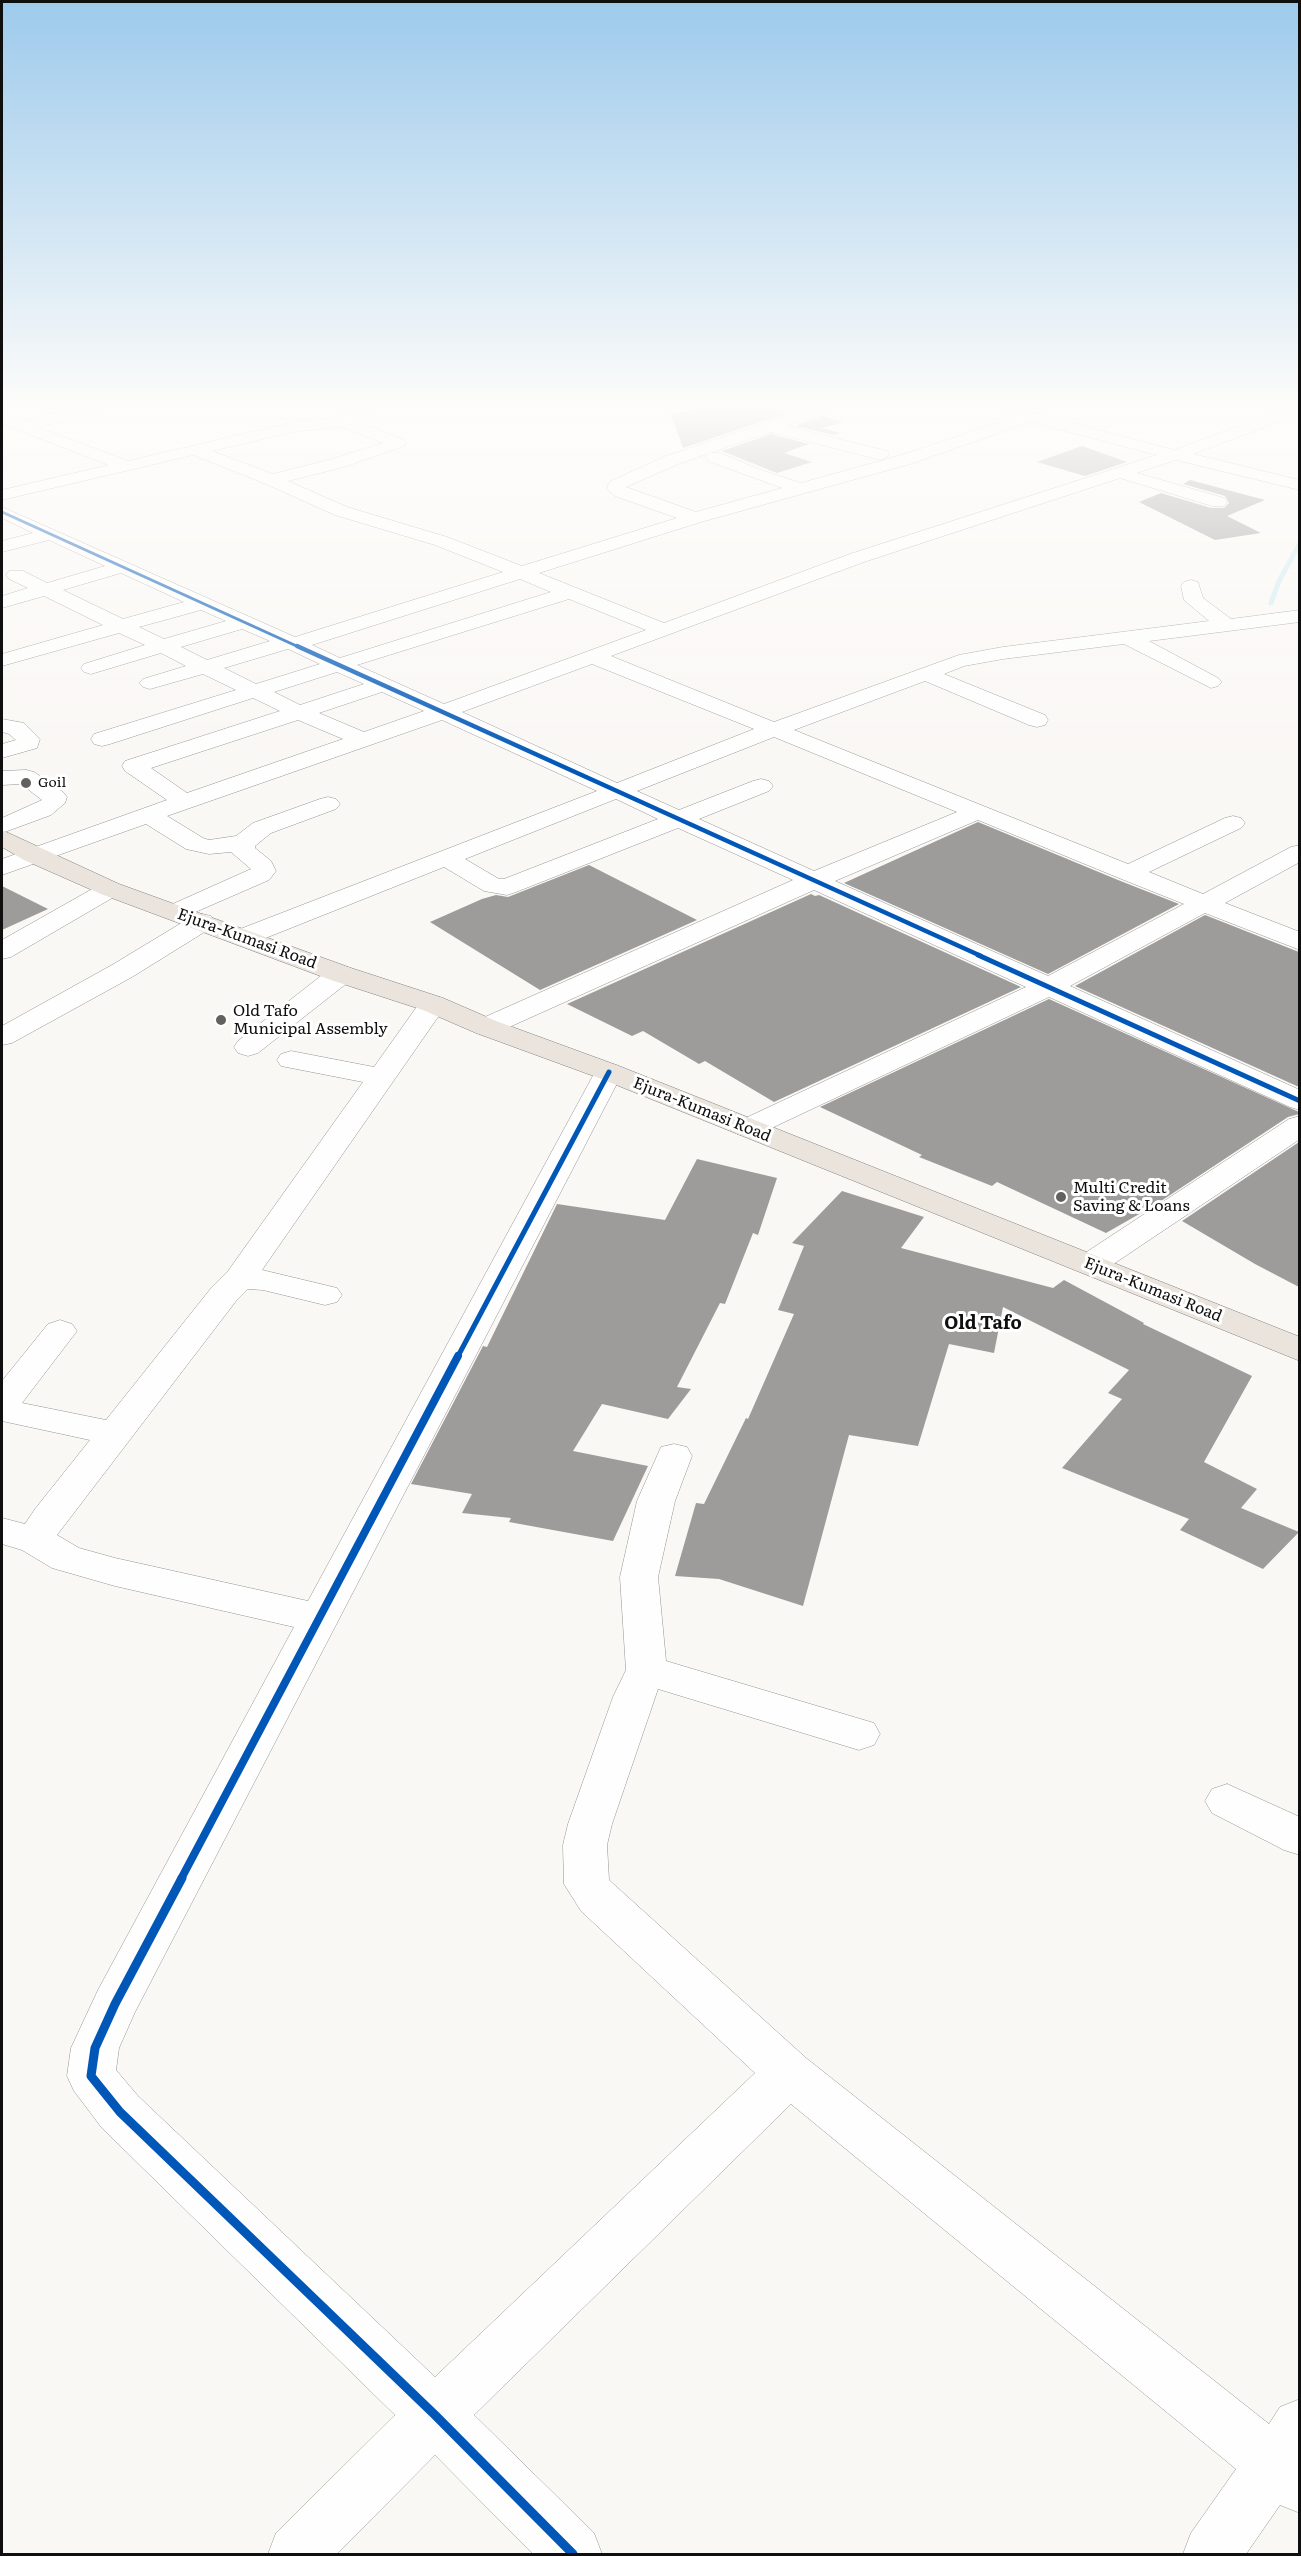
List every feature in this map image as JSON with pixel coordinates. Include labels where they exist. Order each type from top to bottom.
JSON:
[{"type":"main road","name":"Ejura-Kumasi Road","points":[[2,837],[33,855],[110,889],[341,974],[433,1004],[486,1027],[609,1072],[1091,1264],[1299,1350]]},
{"type":"street","points":[[38,528],[1299,1101]]},
{"type":"street","points":[[399,528],[441,541],[664,630]]},
{"type":"street","points":[[150,683],[292,643],[663,528]]},
{"type":"street","points":[[2,868],[33,855],[443,712],[857,558],[949,528]]},
{"type":"street","points":[[2,547],[50,534]]},
{"type":"street","points":[[2,602],[122,567]]},
{"type":"street","points":[[16,575],[298,712],[363,740]]},
{"type":"street","points":[[1191,586],[1194,600],[1227,625]]},
{"type":"street","points":[[102,739],[567,593]]},
{"type":"street","points":[[2,660],[202,603]]},
{"type":"street","points":[[632,618],[654,610]]},
{"type":"street","points":[[244,937],[775,729],[959,661],[1003,653],[1299,616]]},
{"type":"street","points":[[91,668],[243,622]]},
{"type":"street","points":[[1126,637],[1211,682]]},
{"type":"street","points":[[592,657],[1299,942]]},
{"type":"street","points":[[925,673],[1037,720]]},
{"type":"street","points":[[184,802],[133,766],[382,685]]},
{"type":"street","points":[[2,726],[16,728],[28,739],[29,743],[2,751]]},
{"type":"street","points":[[2,778],[26,777],[55,797],[54,803],[43,810],[2,826]]},
{"type":"street","points":[[446,858],[493,886],[507,887],[761,786]]},
{"type":"street","points":[[148,815],[195,844],[209,847],[243,843],[262,828],[328,804]]},
{"type":"street","points":[[486,1027],[815,880],[977,812]]},
{"type":"street","points":[[1128,873],[1233,823]]},
{"type":"street","points":[[2,1037],[122,971],[189,917],[260,875],[264,870],[262,866],[242,850],[243,843]]},
{"type":"street","points":[[748,1128],[1048,987],[1299,852]]},
{"type":"street","points":[[2,951],[110,889]]},
{"type":"street","points":[[248,1047],[341,974]]},
{"type":"street","points":[[18,1535],[48,1518],[224,1294],[240,1278],[433,1004]]},
{"type":"street","points":[[291,1060],[382,1077]]},
{"type":"street","points":[[573,2554],[435,2415],[120,2112],[91,2076],[95,2048],[115,2004],[609,1072]]},
{"type":"street","points":[[1091,1264],[1299,1125]]},
{"type":"street","points":[[240,1278],[263,1280],[325,1295]]},
{"type":"street","points":[[2,1404],[60,1330]]},
{"type":"street","points":[[2,1410],[116,1434]]},
{"type":"street","points":[[674,1456],[656,1501],[639,1577],[646,1670],[634,1697],[590,1824],[585,1845],[587,1884],[597,1899],[789,2073],[1291,2459],[1212,2554]]},
{"type":"street","points":[[18,1535],[66,1558],[115,1572],[318,1618]]},
{"type":"street","points":[[646,1670],[859,1734]]},
{"type":"street","points":[[1227,1801],[1299,1837]]},
{"type":"street","points":[[297,2554],[435,2415],[789,2073]]},
{"type":"building","points":[[1192,528],[1252,528],[1261,533],[1215,540]]},
{"type":"building","points":[[978,822],[1179,904],[1048,974],[844,883]]},
{"type":"building","points":[[589,865],[697,920],[540,990],[430,922],[482,899],[496,895],[508,897]]},
{"type":"building","points":[[2,886],[48,909],[2,930]]},
{"type":"building","points":[[811,894],[819,895],[1021,987],[774,1102],[705,1061],[699,1064],[643,1031],[632,1036],[567,1004]]},
{"type":"building","points":[[1205,915],[1299,952],[1299,1087],[1075,986]]},
{"type":"building","points":[[1049,999],[1299,1112],[1299,1114],[1288,1117],[1155,1205],[1106,1233],[997,1182],[992,1186],[919,1157],[922,1155],[820,1107]]},
{"type":"building","points":[[1299,1142],[1299,1287],[1182,1221]]},
{"type":"building","points":[[697,1159],[777,1178],[758,1235],[753,1233],[725,1304],[720,1303],[677,1387],[691,1389],[668,1419],[602,1404],[573,1451],[648,1466],[613,1541],[509,1522],[511,1518],[462,1513],[472,1494],[411,1484],[483,1346],[487,1347],[557,1204],[665,1220]]},
{"type":"building","points":[[842,1191],[924,1217],[901,1248],[1053,1288],[1064,1280],[1143,1324],[1252,1376],[1204,1462],[1257,1489],[1241,1508],[1299,1532],[1263,1569],[1180,1530],[1189,1519],[1062,1468],[1122,1399],[1108,1393],[1129,1370],[1003,1307],[994,1353],[949,1344],[918,1446],[849,1435],[803,1606],[719,1579],[675,1576],[696,1503],[704,1504],[746,1418],[748,1419],[794,1314],[778,1310],[804,1246],[792,1243]]},
{"type":"waterway","points":[[1271,603],[1279,581],[1300,543]]},
{"type":"cycle path","points":[[38,528],[1300,1101]]},
{"type":"cycle path","points":[[573,2554],[435,2415],[120,2112],[91,2076],[95,2048],[115,2004],[609,1072]]},
{"type":"place","name":"Goil","points":[[26,783]]},
{"type":"place","name":"Old Tafo Municipal Assembly","points":[[221,1020]]},
{"type":"place","name":"Multi Credit Saving & Loans","points":[[1061,1197]]},
{"type":"district","name":"Old Tafo","points":[[983,1324]]}]
